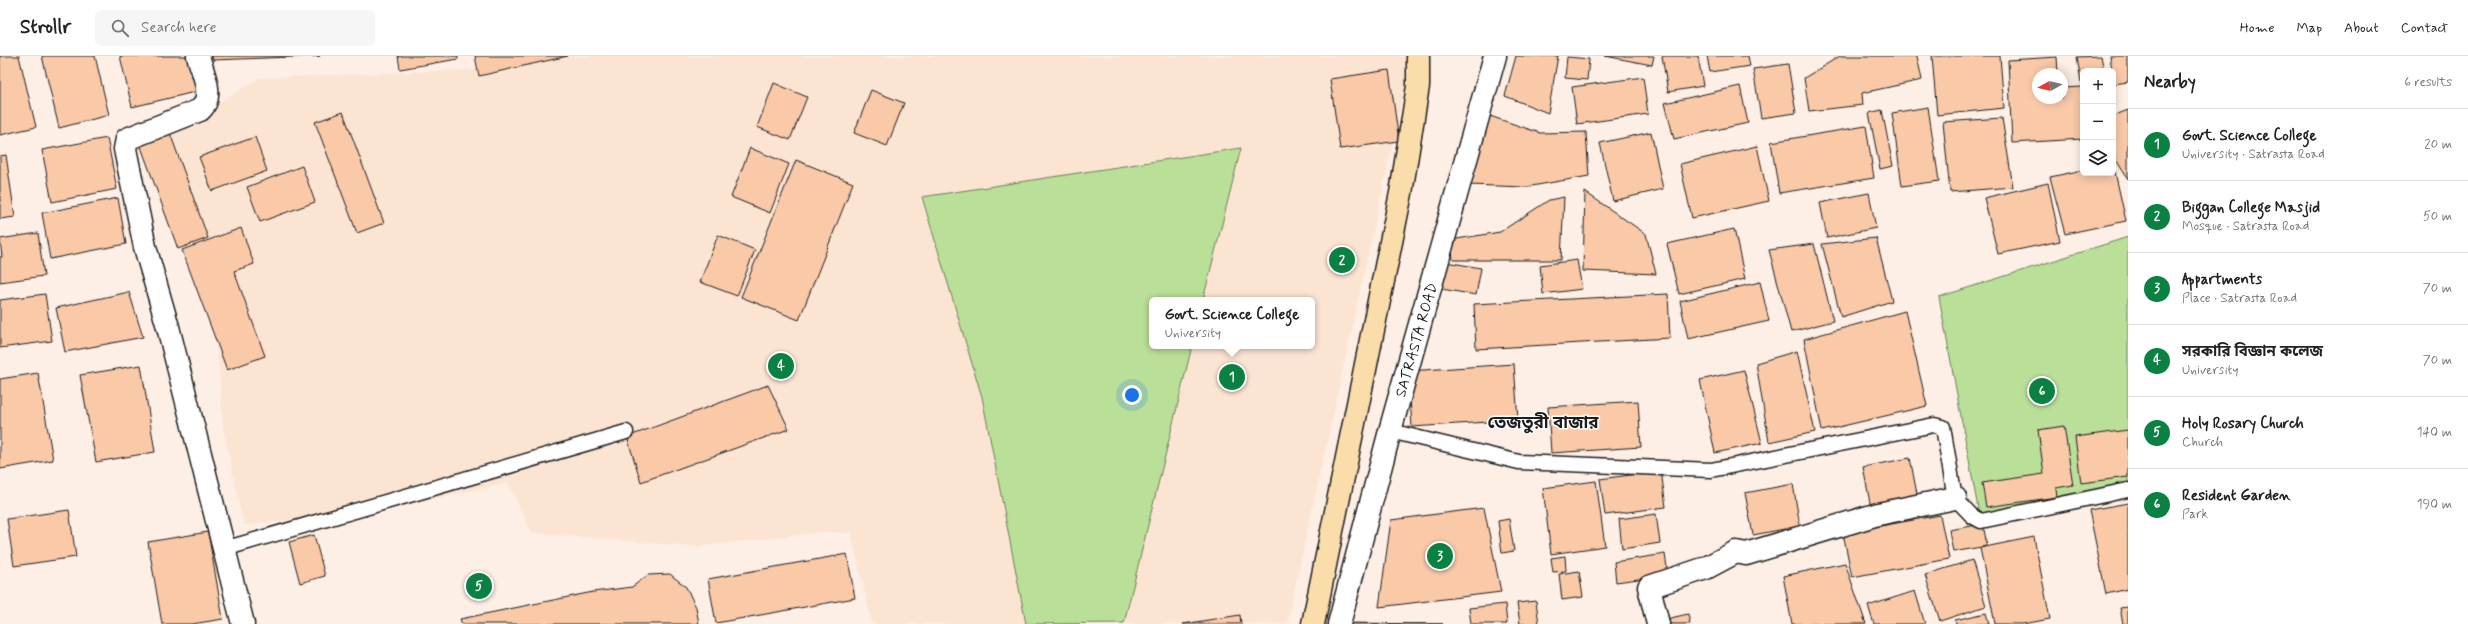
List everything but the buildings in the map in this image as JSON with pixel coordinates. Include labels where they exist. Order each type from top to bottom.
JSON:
[{"type":"highway","points":[[1313,624],[1401,193],[1418,86],[1418,56]]},
{"type":"street","points":[[198,56],[208,96],[206,104],[200,110],[127,139],[125,149],[145,247],[168,327],[243,624]]},
{"type":"street","name":"SATRASTA ROAD","points":[[1339,624],[1390,432],[1495,56]]},
{"type":"street","points":[[1658,624],[1649,587],[1706,568],[1736,552],[1746,554],[1850,522],[1955,498]]},
{"type":"lane","points":[[1390,432],[1519,462],[1711,470],[1895,433],[1941,426],[1943,427],[1950,461],[1955,498],[1972,516],[1981,521],[2128,490]]},
{"type":"lane","points":[[224,549],[626,432]]},
{"type":"shaded area","points":[[487,56],[1406,56],[1406,82],[1287,624],[872,624],[851,533],[822,532],[696,547],[532,533],[508,483],[366,513],[244,525],[223,428],[214,304],[151,143],[260,78],[490,69]]},
{"type":"green space","points":[[1241,148],[1204,297],[1149,297],[1149,349],[1191,349],[1124,623],[1026,624],[982,397],[922,197]]},
{"type":"green space","points":[[2128,237],[2128,485],[1979,514],[1939,297]]},
{"type":"place","name":"Biggan College Masjid","points":[[1342,260]]},
{"type":"place","name":"সরকারি বিজ্ঞান কলেজ","points":[[781,366]]},
{"type":"place","name":"Govt. Science College","points":[[1232,377]]},
{"type":"place","name":"Resident Garden","points":[[2042,391]]},
{"type":"place","name":"Appartments","points":[[1440,556]]},
{"type":"place","name":"Holy Rosary Church","points":[[479,586]]},
{"type":"district","name":"তেজতুরী বাজার","points":[[1543,422]]}]
